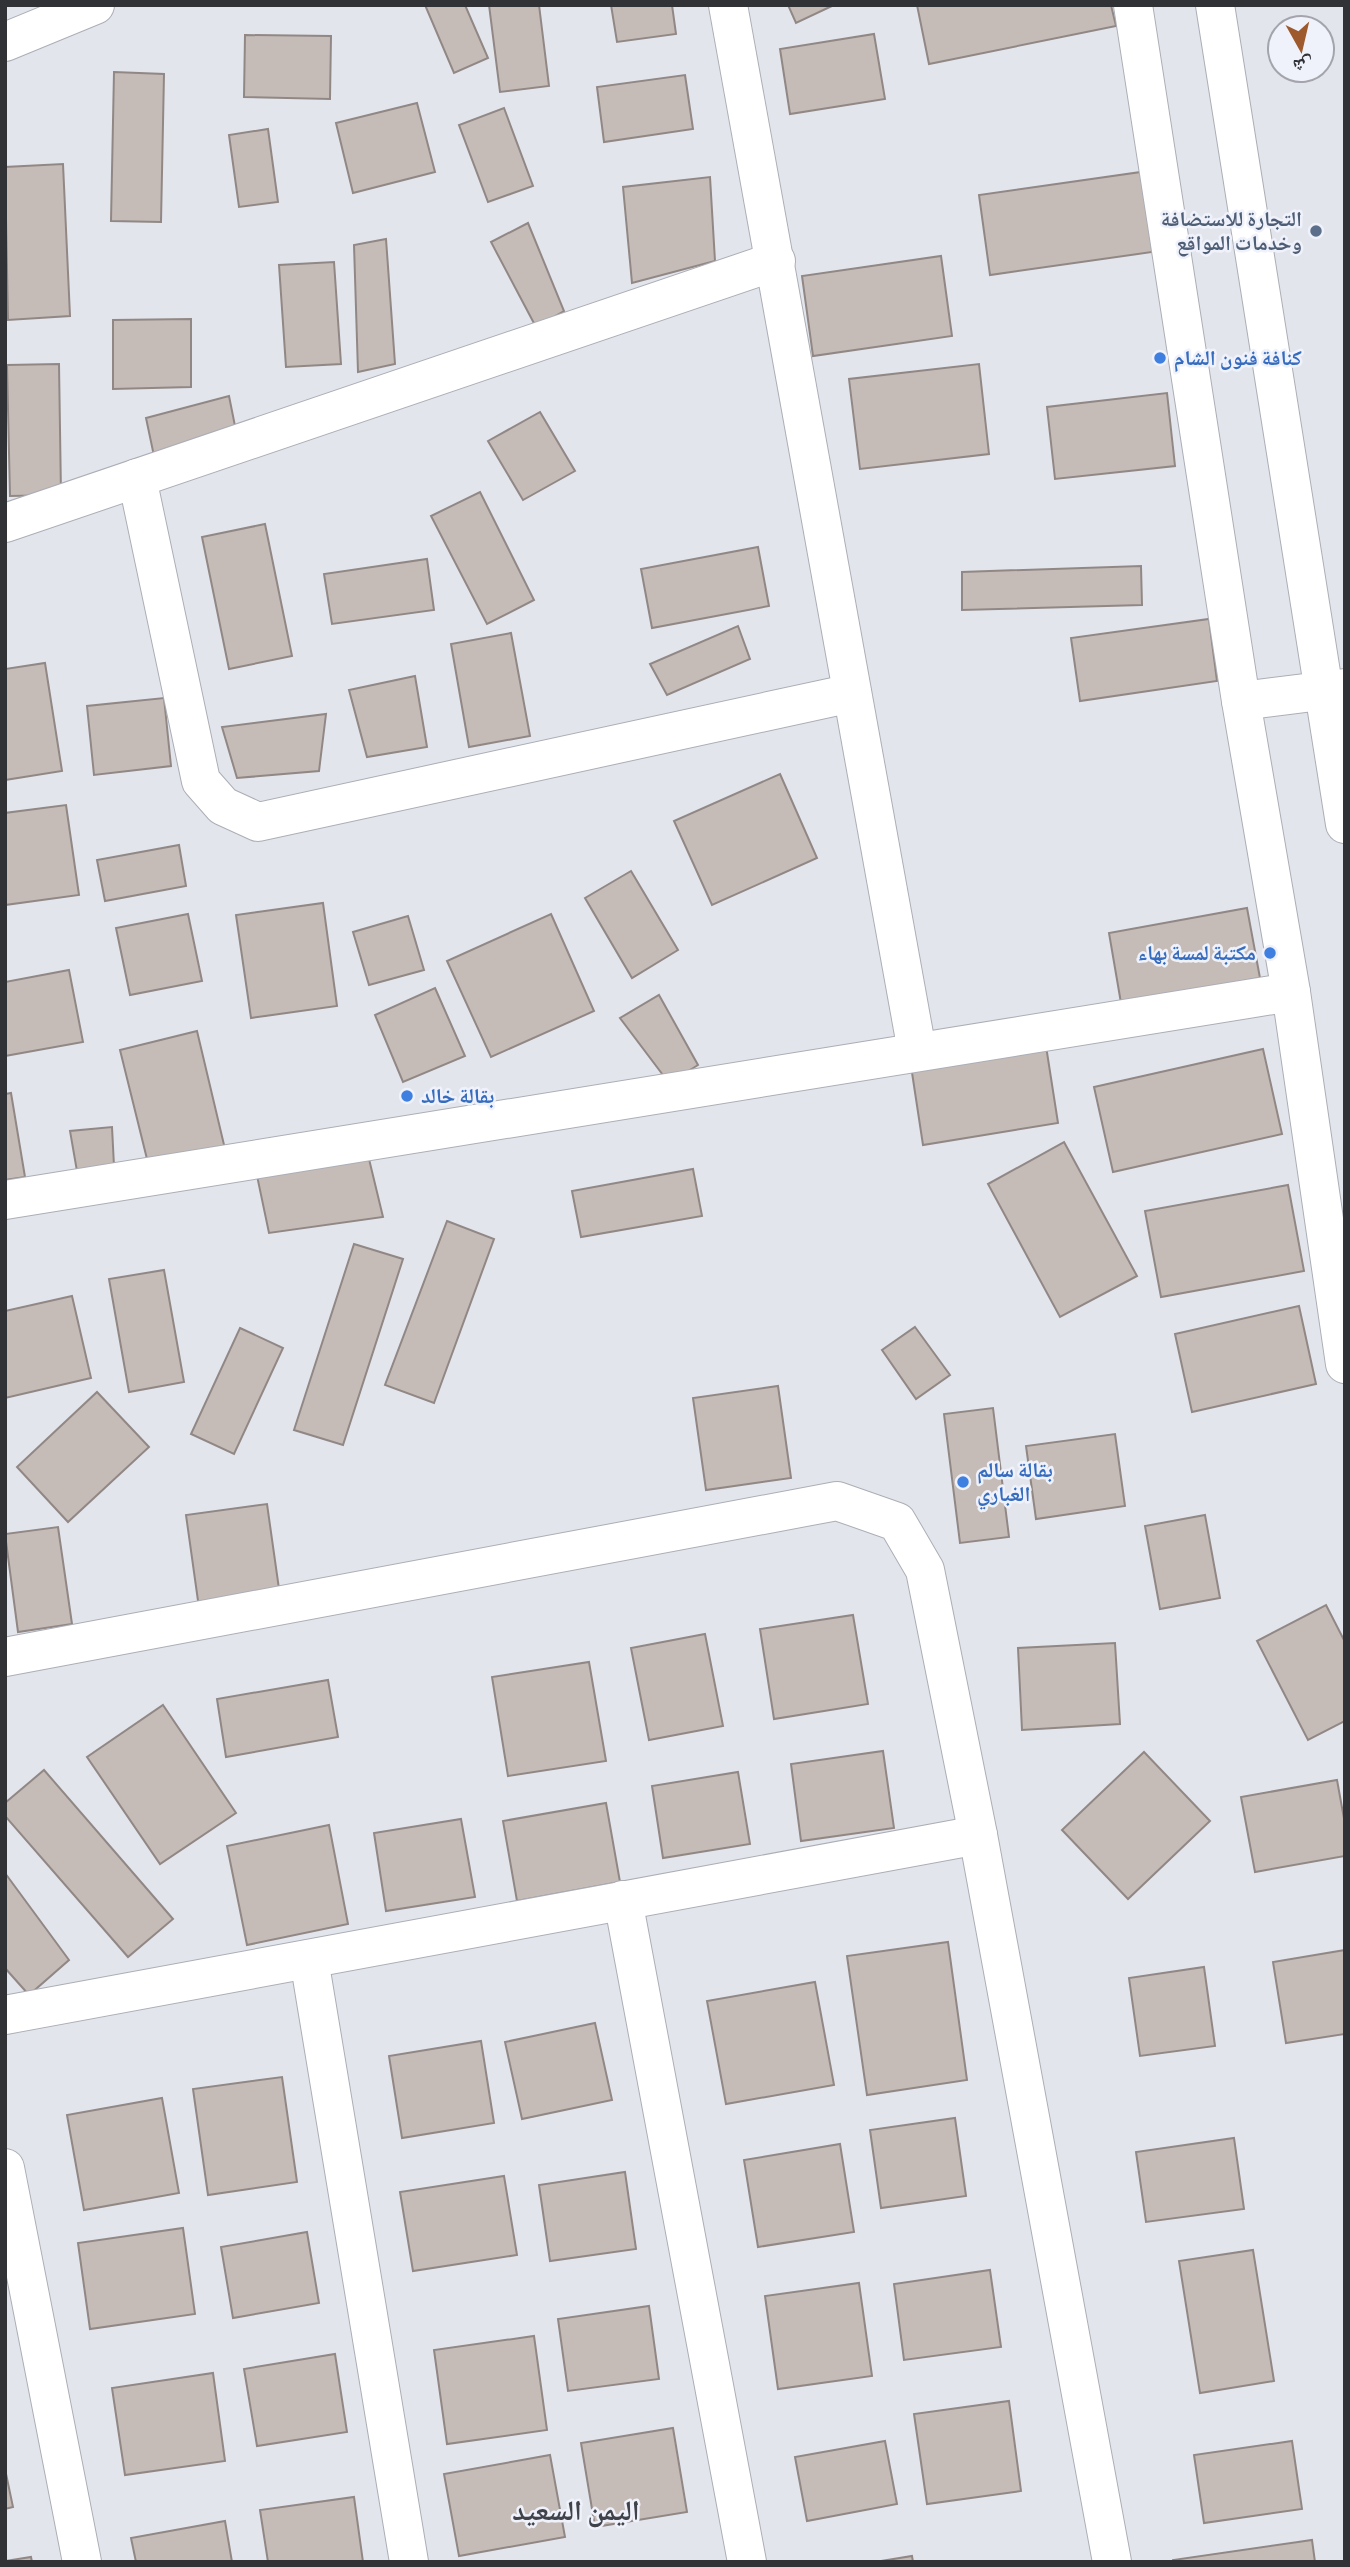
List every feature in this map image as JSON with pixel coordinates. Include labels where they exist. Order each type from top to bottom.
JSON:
[{"type":"street","points":[[5,42],[95,5]]},
{"type":"street","points":[[728,5],[917,1051]]},
{"type":"street","points":[[1133,5],[1241,701],[1291,992],[1345,1364]]},
{"type":"street","points":[[1215,5],[1334,690],[1345,824]]},
{"type":"street","points":[[5,523],[776,261]]},
{"type":"street","points":[[137,478],[201,781],[223,806],[258,822],[852,694]]},
{"type":"street","points":[[1241,701],[1334,690]]},
{"type":"street","points":[[5,1200],[1291,992]]},
{"type":"street","points":[[5,1657],[837,1502],[897,1522],[925,1570],[978,1835],[1112,2562]]},
{"type":"street","points":[[5,2015],[978,1835]]},
{"type":"street","points":[[623,1900],[747,2562]]},
{"type":"street","points":[[309,1959],[409,2562]]},
{"type":"street","points":[[5,2168],[82,2562]]},
{"type":"building","points":[[425,5],[465,5],[488,58],[454,73]]},
{"type":"building","points":[[489,5],[539,5],[549,86],[500,92]]},
{"type":"building","points":[[611,5],[672,5],[676,34],[617,42]]},
{"type":"building","points":[[788,5],[834,5],[796,23]]},
{"type":"building","points":[[917,5],[1111,5],[1116,26],[929,64]]},
{"type":"building","points":[[874,34],[885,99],[790,114],[780,49]]},
{"type":"building","points":[[245,35],[331,36],[330,99],[244,97]]},
{"type":"building","points":[[114,72],[164,74],[161,222],[111,221]]},
{"type":"building","points":[[685,75],[693,129],[604,142],[597,87]]},
{"type":"building","points":[[417,103],[435,172],[353,193],[336,123]]},
{"type":"building","points":[[504,108],[533,186],[488,202],[459,125]]},
{"type":"building","points":[[268,129],[278,202],[239,207],[229,135]]},
{"type":"building","points":[[63,164],[70,316],[8,320],[5,167]]},
{"type":"building","points":[[1148,171],[1159,251],[990,275],[979,195]]},
{"type":"building","points":[[710,177],[715,261],[632,283],[623,187]]},
{"type":"building","points":[[528,223],[564,311],[536,327],[491,242]]},
{"type":"building","points":[[386,239],[395,364],[358,372],[354,245]]},
{"type":"building","points":[[941,256],[952,336],[813,356],[802,276]]},
{"type":"building","points":[[334,262],[341,364],[286,367],[279,265]]},
{"type":"building","points":[[191,319],[191,387],[113,389],[113,320]]},
{"type":"building","points":[[59,364],[61,495],[10,496],[7,365]]},
{"type":"building","points":[[979,364],[989,454],[860,469],[849,379]]},
{"type":"building","points":[[1167,393],[1175,466],[1055,479],[1047,407]]},
{"type":"building","points":[[229,396],[236,431],[154,456],[146,418]]},
{"type":"building","points":[[540,412],[575,471],[523,500],[488,441]]},
{"type":"building","points":[[480,492],[534,600],[487,624],[431,516]]},
{"type":"building","points":[[265,524],[292,656],[229,669],[202,537]]},
{"type":"building","points":[[758,547],[769,606],[652,628],[641,569]]},
{"type":"building","points":[[427,559],[434,610],[332,624],[324,574]]},
{"type":"building","points":[[1141,566],[1142,605],[962,610],[962,572]]},
{"type":"building","points":[[1209,619],[1217,681],[1080,701],[1071,638]]},
{"type":"building","points":[[738,626],[750,659],[667,695],[650,664]]},
{"type":"building","points":[[511,633],[530,736],[469,747],[451,644]]},
{"type":"building","points":[[45,663],[62,771],[5,780],[5,669]]},
{"type":"building","points":[[415,676],[427,747],[367,757],[349,690]]},
{"type":"building","points":[[164,698],[171,766],[94,775],[87,706]]},
{"type":"building","points":[[326,714],[319,771],[237,778],[222,727]]},
{"type":"building","points":[[780,774],[817,858],[712,905],[674,821]]},
{"type":"building","points":[[66,805],[79,895],[5,905],[5,813]]},
{"type":"building","points":[[179,845],[186,886],[105,901],[97,860]]},
{"type":"building","points":[[631,871],[678,950],[632,978],[585,898]]},
{"type":"building","points":[[323,903],[337,1006],[251,1018],[236,915]]},
{"type":"building","points":[[1247,908],[1260,978],[1121,1003],[1109,933]]},
{"type":"building","points":[[188,914],[202,981],[130,995],[116,928]]},
{"type":"building","points":[[551,914],[594,1011],[491,1057],[447,961]]},
{"type":"building","points":[[408,916],[424,970],[369,985],[353,932]]},
{"type":"building","points":[[69,970],[83,1042],[5,1056],[5,982]]},
{"type":"building","points":[[435,988],[465,1056],[403,1082],[375,1015]]},
{"type":"building","points":[[659,995],[698,1065],[669,1083],[620,1018]]},
{"type":"building","points":[[197,1031],[225,1149],[149,1167],[120,1050]]},
{"type":"building","points":[[1046,1046],[1058,1123],[923,1145],[911,1066]]},
{"type":"building","points":[[1263,1049],[1282,1134],[1113,1172],[1094,1087]]},
{"type":"building","points":[[11,1093],[25,1177],[5,1180],[5,1094]]},
{"type":"building","points":[[112,1127],[114,1166],[78,1177],[70,1131]]},
{"type":"building","points":[[1064,1142],[1137,1276],[1060,1317],[988,1184]]},
{"type":"building","points":[[369,1159],[383,1217],[269,1233],[256,1171]]},
{"type":"building","points":[[693,1169],[702,1216],[581,1237],[572,1191]]},
{"type":"building","points":[[1288,1185],[1304,1271],[1161,1297],[1145,1211]]},
{"type":"building","points":[[447,1221],[494,1239],[434,1403],[385,1385]]},
{"type":"building","points":[[354,1244],[403,1259],[343,1445],[294,1430]]},
{"type":"building","points":[[164,1270],[184,1382],[129,1392],[109,1279]]},
{"type":"building","points":[[72,1296],[91,1378],[5,1398],[5,1311]]},
{"type":"building","points":[[1299,1306],[1316,1384],[1192,1412],[1175,1334]]},
{"type":"building","points":[[915,1327],[950,1375],[916,1399],[882,1350]]},
{"type":"building","points":[[240,1328],[283,1348],[234,1454],[191,1434]]},
{"type":"building","points":[[778,1386],[791,1478],[706,1490],[693,1398]]},
{"type":"building","points":[[97,1392],[149,1447],[68,1522],[17,1467]]},
{"type":"building","points":[[993,1408],[1009,1537],[960,1543],[944,1414]]},
{"type":"building","points":[[1115,1434],[1125,1506],[1036,1519],[1026,1446]]},
{"type":"building","points":[[267,1504],[281,1603],[200,1615],[186,1515]]},
{"type":"building","points":[[1205,1515],[1220,1598],[1160,1609],[1145,1526]]},
{"type":"building","points":[[58,1527],[72,1624],[18,1632],[5,1534]]},
{"type":"building","points":[[1326,1605],[1345,1642],[1345,1721],[1308,1740],[1257,1641]]},
{"type":"building","points":[[853,1615],[868,1704],[774,1719],[760,1629]]},
{"type":"building","points":[[705,1634],[723,1726],[649,1740],[631,1648]]},
{"type":"building","points":[[1115,1643],[1120,1724],[1022,1730],[1018,1648]]},
{"type":"building","points":[[589,1662],[606,1761],[508,1776],[492,1677]]},
{"type":"building","points":[[328,1680],[338,1737],[226,1757],[217,1699]]},
{"type":"building","points":[[163,1705],[236,1813],[160,1864],[87,1757]]},
{"type":"building","points":[[883,1751],[894,1828],[801,1841],[791,1764]]},
{"type":"building","points":[[1144,1752],[1210,1821],[1128,1899],[1062,1830]]},
{"type":"building","points":[[44,1770],[173,1919],[128,1957],[5,1816],[5,1803]]},
{"type":"building","points":[[738,1772],[750,1844],[663,1858],[652,1786]]},
{"type":"building","points":[[1337,1780],[1345,1824],[1345,1856],[1255,1872],[1241,1797]]},
{"type":"building","points":[[606,1803],[620,1882],[517,1901],[503,1821]]},
{"type":"building","points":[[461,1819],[475,1897],[386,1911],[374,1833]]},
{"type":"building","points":[[329,1825],[348,1924],[247,1945],[227,1846]]},
{"type":"building","points":[[5,1873],[69,1960],[29,1995],[5,1968]]},
{"type":"building","points":[[948,1942],[967,2080],[867,2095],[847,1956]]},
{"type":"building","points":[[1345,1950],[1345,2034],[1286,2043],[1273,1962]]},
{"type":"building","points":[[1204,1967],[1215,2046],[1140,2056],[1129,1978]]},
{"type":"building","points":[[815,1982],[834,2085],[726,2104],[707,2001]]},
{"type":"building","points":[[595,2023],[612,2100],[522,2119],[505,2042]]},
{"type":"building","points":[[481,2041],[494,2123],[402,2138],[389,2056]]},
{"type":"building","points":[[282,2077],[297,2182],[208,2195],[193,2089]]},
{"type":"building","points":[[162,2098],[179,2193],[84,2210],[67,2115]]},
{"type":"building","points":[[955,2118],[966,2196],[881,2208],[870,2130]]},
{"type":"building","points":[[1234,2138],[1244,2209],[1146,2222],[1136,2152]]},
{"type":"building","points":[[840,2144],[854,2232],[758,2247],[744,2160]]},
{"type":"building","points":[[625,2172],[636,2249],[550,2261],[539,2185]]},
{"type":"building","points":[[504,2176],[517,2255],[413,2271],[400,2192]]},
{"type":"building","points":[[183,2228],[195,2314],[90,2329],[78,2243]]},
{"type":"building","points":[[307,2232],[319,2303],[233,2318],[221,2247]]},
{"type":"building","points":[[1253,2250],[1274,2381],[1200,2393],[1179,2261]]},
{"type":"building","points":[[990,2270],[1001,2347],[904,2360],[894,2284]]},
{"type":"building","points":[[859,2283],[872,2376],[778,2389],[765,2296]]},
{"type":"building","points":[[649,2306],[659,2379],[568,2391],[558,2319]]},
{"type":"building","points":[[534,2336],[547,2430],[447,2444],[434,2350]]},
{"type":"building","points":[[335,2354],[347,2432],[257,2446],[244,2369]]},
{"type":"building","points":[[213,2373],[225,2461],[125,2475],[112,2388]]},
{"type":"building","points":[[1009,2401],[1021,2491],[927,2504],[914,2414]]},
{"type":"building","points":[[673,2428],[687,2512],[595,2527],[581,2443]]},
{"type":"building","points":[[885,2441],[897,2504],[807,2521],[795,2457]]},
{"type":"building","points":[[1292,2441],[1302,2509],[1204,2523],[1194,2455]]},
{"type":"building","points":[[550,2455],[565,2537],[459,2556],[444,2474]]},
{"type":"building","points":[[5,2469],[13,2507],[5,2509]]},
{"type":"building","points":[[354,2497],[363,2562],[268,2562],[260,2510]]},
{"type":"building","points":[[225,2521],[232,2562],[136,2562],[131,2538]]},
{"type":"building","points":[[1312,2540],[1315,2562],[1173,2562],[1173,2560]]},
{"type":"building","points":[[912,2556],[913,2562],[875,2562]]},
{"type":"building","points":[[31,2557],[32,2562],[5,2562],[5,2561]]},
{"type":"place","name":"التجارة للاستضافة وخدمات المواقع","points":[[1316,231]]},
{"type":"place","name":"كنافة فنون الشام","points":[[1160,358]]},
{"type":"place","name":"مكتبة لمسة بهاء","points":[[1270,953]]},
{"type":"place","name":"بقالة خالد","points":[[407,1096]]},
{"type":"place","name":"بقالة سالم الغباري","points":[[963,1482]]},
{"type":"district","name":"اليمن السعيد","points":[[576,2510]]}]
